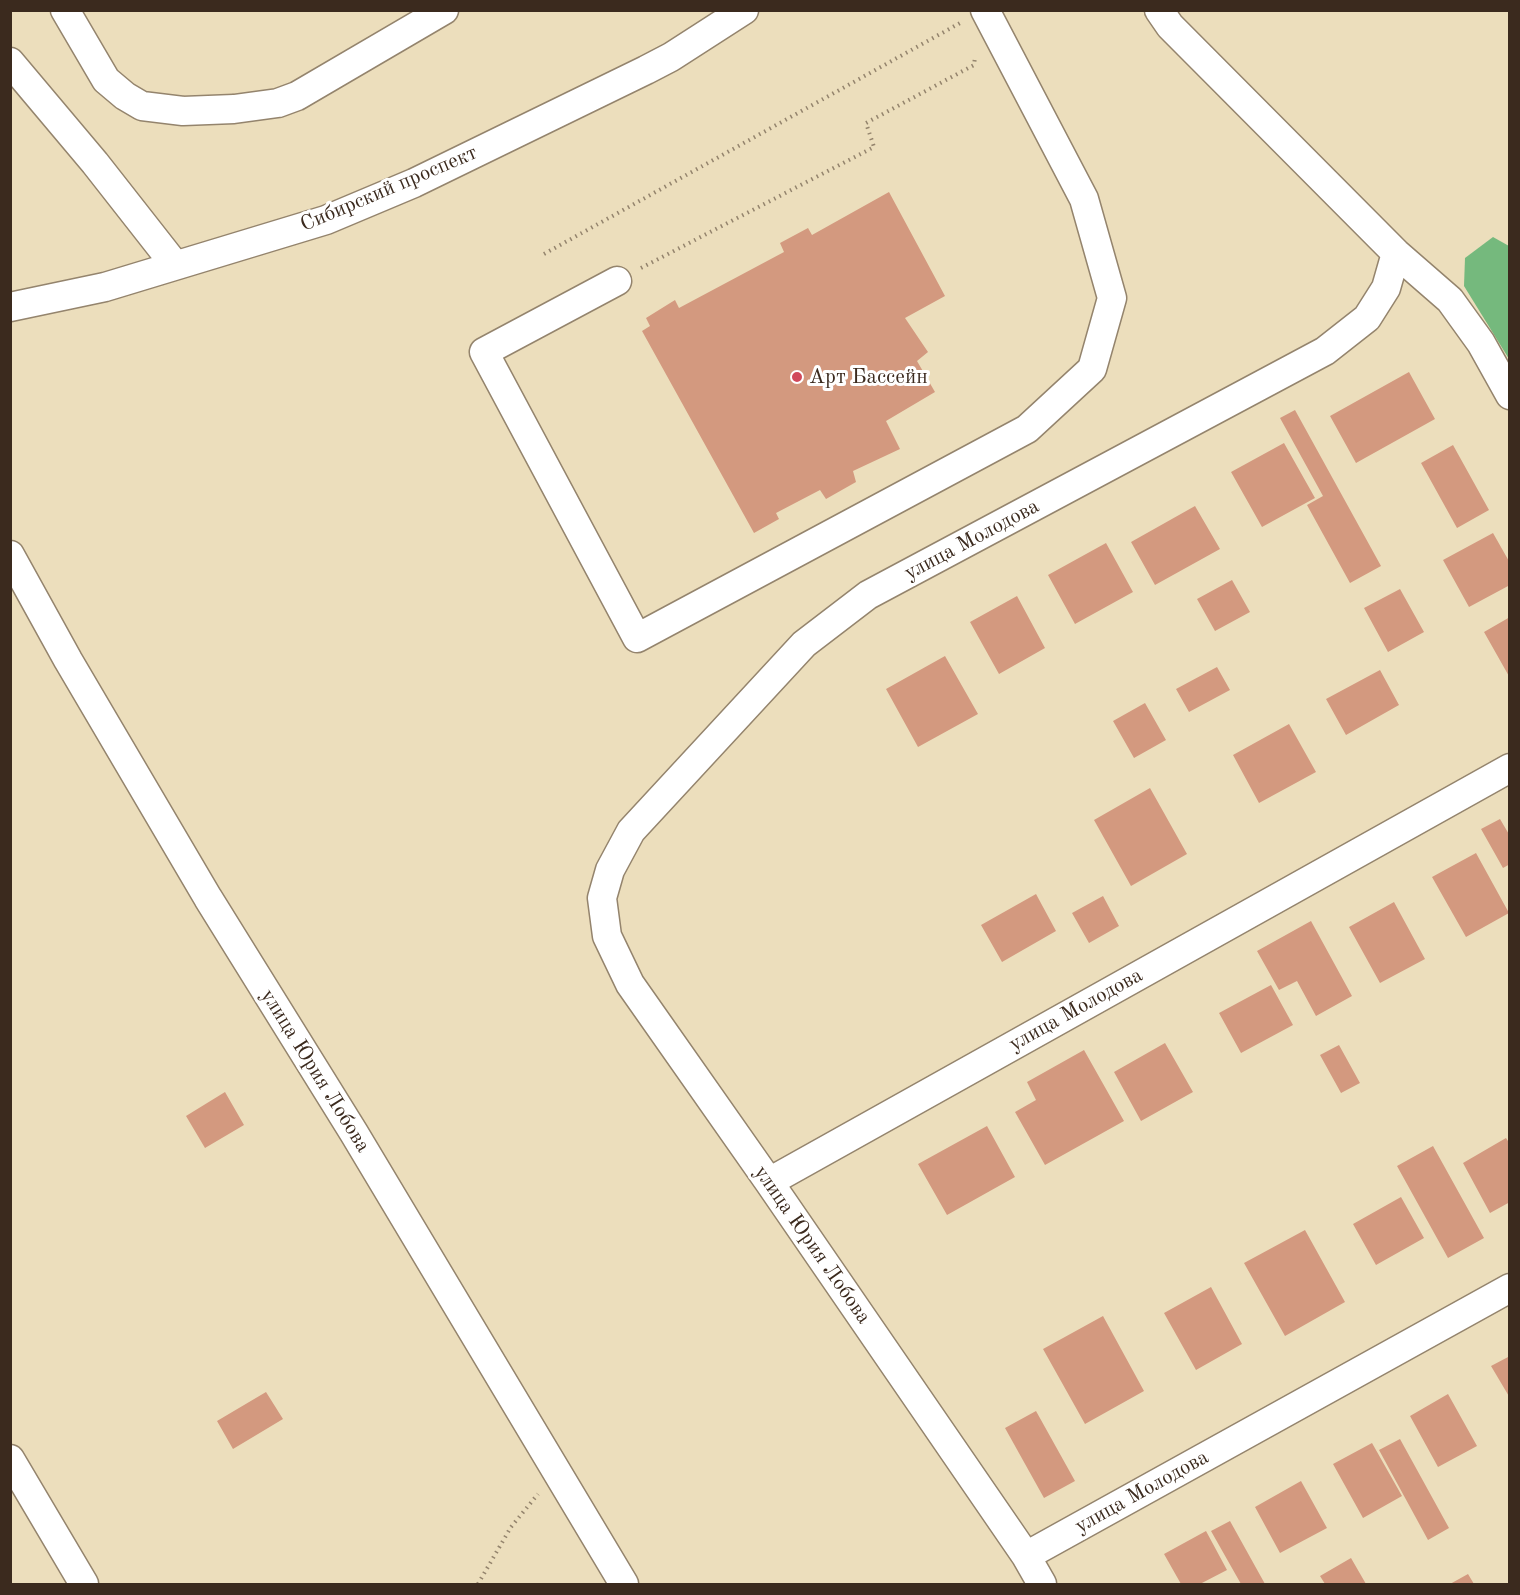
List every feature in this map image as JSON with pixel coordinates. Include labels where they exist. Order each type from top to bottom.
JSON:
[{"type":"street","points":[[65,10],[106,80],[124,96],[142,106],[183,111],[234,110],[278,103],[297,96],[444,10]]},
{"type":"street","name":"Сибирский проспект","points":[[10,307],[105,287],[326,220],[414,183],[662,61],[744,10]]},
{"type":"street","points":[[1159,10],[1170,26],[1396,253],[1450,300],[1481,343],[1509,395]]},
{"type":"street","points":[[616,281],[483,352],[637,638],[1027,429],[1092,369],[1112,298],[1084,199],[975,15]]},
{"type":"street","points":[[10,62],[95,163],[175,265]]},
{"type":"street","name":"улица Молодова","points":[[602,898],[610,870],[631,831],[804,644],[868,595],[1325,351],[1367,318],[1386,288],[1396,253]]},
{"type":"street","name":"улица Юрия Лобова","points":[[10,555],[68,660],[208,898],[354,1133],[624,1584]]},
{"type":"street","name":"улица Молодова","points":[[769,1182],[1509,768]]},
{"type":"street","name":"улица Юрия Лобова","points":[[602,898],[607,936],[630,984],[1026,1556],[1042,1584]]},
{"type":"street","name":"улица Молодова","points":[[1026,1556],[1509,1288]]},
{"type":"street","points":[[10,1459],[84,1584]]},
{"type":"path","points":[[544,254],[975,15]]},
{"type":"path","points":[[616,281],[874,147],[866,123],[974,65],[975,55]]},
{"type":"path","points":[[478,1584],[511,1527],[556,1473]]},
{"type":"green space","points":[[1493,237],[1509,246],[1509,359],[1464,286],[1465,258]]},
{"type":"building","name":"Арт Бассейн","points":[[889,192],[945,296],[905,318],[928,352],[917,361],[935,392],[886,421],[900,449],[853,471],[856,482],[826,499],[820,490],[776,513],[779,519],[754,533],[642,331],[650,326],[646,318],[675,300],[679,308],[784,252],[780,243],[808,228],[812,235]]},
{"type":"building","points":[[1409,372],[1435,419],[1356,463],[1330,416]]},
{"type":"building","points":[[1295,410],[1381,566],[1350,583],[1307,505],[1323,496],[1280,418]]},
{"type":"building","points":[[1284,443],[1315,498],[1262,527],[1231,472]]},
{"type":"building","points":[[1453,445],[1489,510],[1457,528],[1421,463]]},
{"type":"building","points":[[1195,506],[1220,549],[1155,585],[1131,542]]},
{"type":"building","points":[[1493,533],[1510,563],[1510,585],[1469,607],[1443,560]]},
{"type":"building","points":[[1106,543],[1133,592],[1075,624],[1048,575]]},
{"type":"building","points":[[1232,580],[1250,612],[1215,631],[1197,599]]},
{"type":"building","points":[[1400,589],[1424,632],[1388,652],[1364,608]]},
{"type":"building","points":[[1017,596],[1045,648],[999,674],[970,622]]},
{"type":"building","points":[[1510,617],[1510,678],[1484,632]]},
{"type":"building","points":[[945,656],[978,714],[918,747],[886,689]]},
{"type":"building","points":[[1217,667],[1230,690],[1189,712],[1176,689]]},
{"type":"building","points":[[1380,670],[1399,705],[1346,735],[1326,699]]},
{"type":"building","points":[[1145,703],[1166,740],[1134,758],[1113,721]]},
{"type":"building","points":[[1289,724],[1316,772],[1259,803],[1233,755]]},
{"type":"building","points":[[1150,788],[1187,854],[1131,886],[1094,820]]},
{"type":"building","points":[[1500,819],[1510,836],[1510,864],[1503,868],[1481,829]]},
{"type":"building","points":[[1476,853],[1509,913],[1466,937],[1432,877]]},
{"type":"building","points":[[1036,894],[1056,931],[1002,962],[981,925]]},
{"type":"building","points":[[1103,896],[1119,926],[1089,943],[1072,913]]},
{"type":"building","points":[[1394,902],[1425,959],[1380,983],[1349,927]]},
{"type":"building","points":[[1311,921],[1352,996],[1316,1016],[1297,981],[1279,990],[1257,951]]},
{"type":"building","points":[[1271,985],[1293,1025],[1241,1053],[1219,1013]]},
{"type":"building","points":[[1165,1043],[1193,1092],[1141,1121],[1114,1072]]},
{"type":"building","points":[[1339,1045],[1360,1083],[1341,1093],[1320,1055]]},
{"type":"building","points":[[1084,1050],[1124,1121],[1045,1165],[1015,1112],[1036,1100],[1027,1082]]},
{"type":"building","points":[[225,1092],[244,1125],[205,1148],[186,1116]]},
{"type":"building","points":[[987,1126],[1015,1177],[947,1215],[918,1164]]},
{"type":"building","points":[[1506,1138],[1510,1144],[1510,1202],[1490,1213],[1463,1163]]},
{"type":"building","points":[[1433,1146],[1484,1238],[1448,1258],[1397,1166]]},
{"type":"building","points":[[1401,1197],[1424,1238],[1376,1265],[1353,1224]]},
{"type":"building","points":[[1305,1230],[1345,1302],[1285,1336],[1244,1263]]},
{"type":"building","points":[[1211,1287],[1242,1344],[1196,1370],[1164,1313]]},
{"type":"building","points":[[1103,1316],[1144,1391],[1085,1424],[1043,1349]]},
{"type":"building","points":[[1510,1356],[1510,1398],[1491,1366]]},
{"type":"building","points":[[266,1392],[283,1419],[233,1449],[217,1421]]},
{"type":"building","points":[[1448,1394],[1477,1446],[1438,1467],[1410,1416]]},
{"type":"building","points":[[1036,1411],[1075,1481],[1044,1498],[1005,1428]]},
{"type":"building","points":[[1400,1439],[1449,1528],[1428,1540],[1379,1450]]},
{"type":"building","points":[[1372,1443],[1402,1496],[1363,1518],[1333,1464]]},
{"type":"building","points":[[1301,1481],[1327,1528],[1280,1553],[1255,1507]]},
{"type":"building","points":[[1230,1521],[1265,1584],[1241,1584],[1211,1531]]},
{"type":"building","points":[[1206,1531],[1227,1570],[1200,1584],[1181,1584],[1164,1554]]},
{"type":"building","points":[[1351,1558],[1366,1584],[1325,1584],[1320,1576]]},
{"type":"building","points":[[1468,1574],[1474,1584],[1450,1584]]},
{"type":"place","name":"Арт Бассейн","points":[[797,377]]}]
